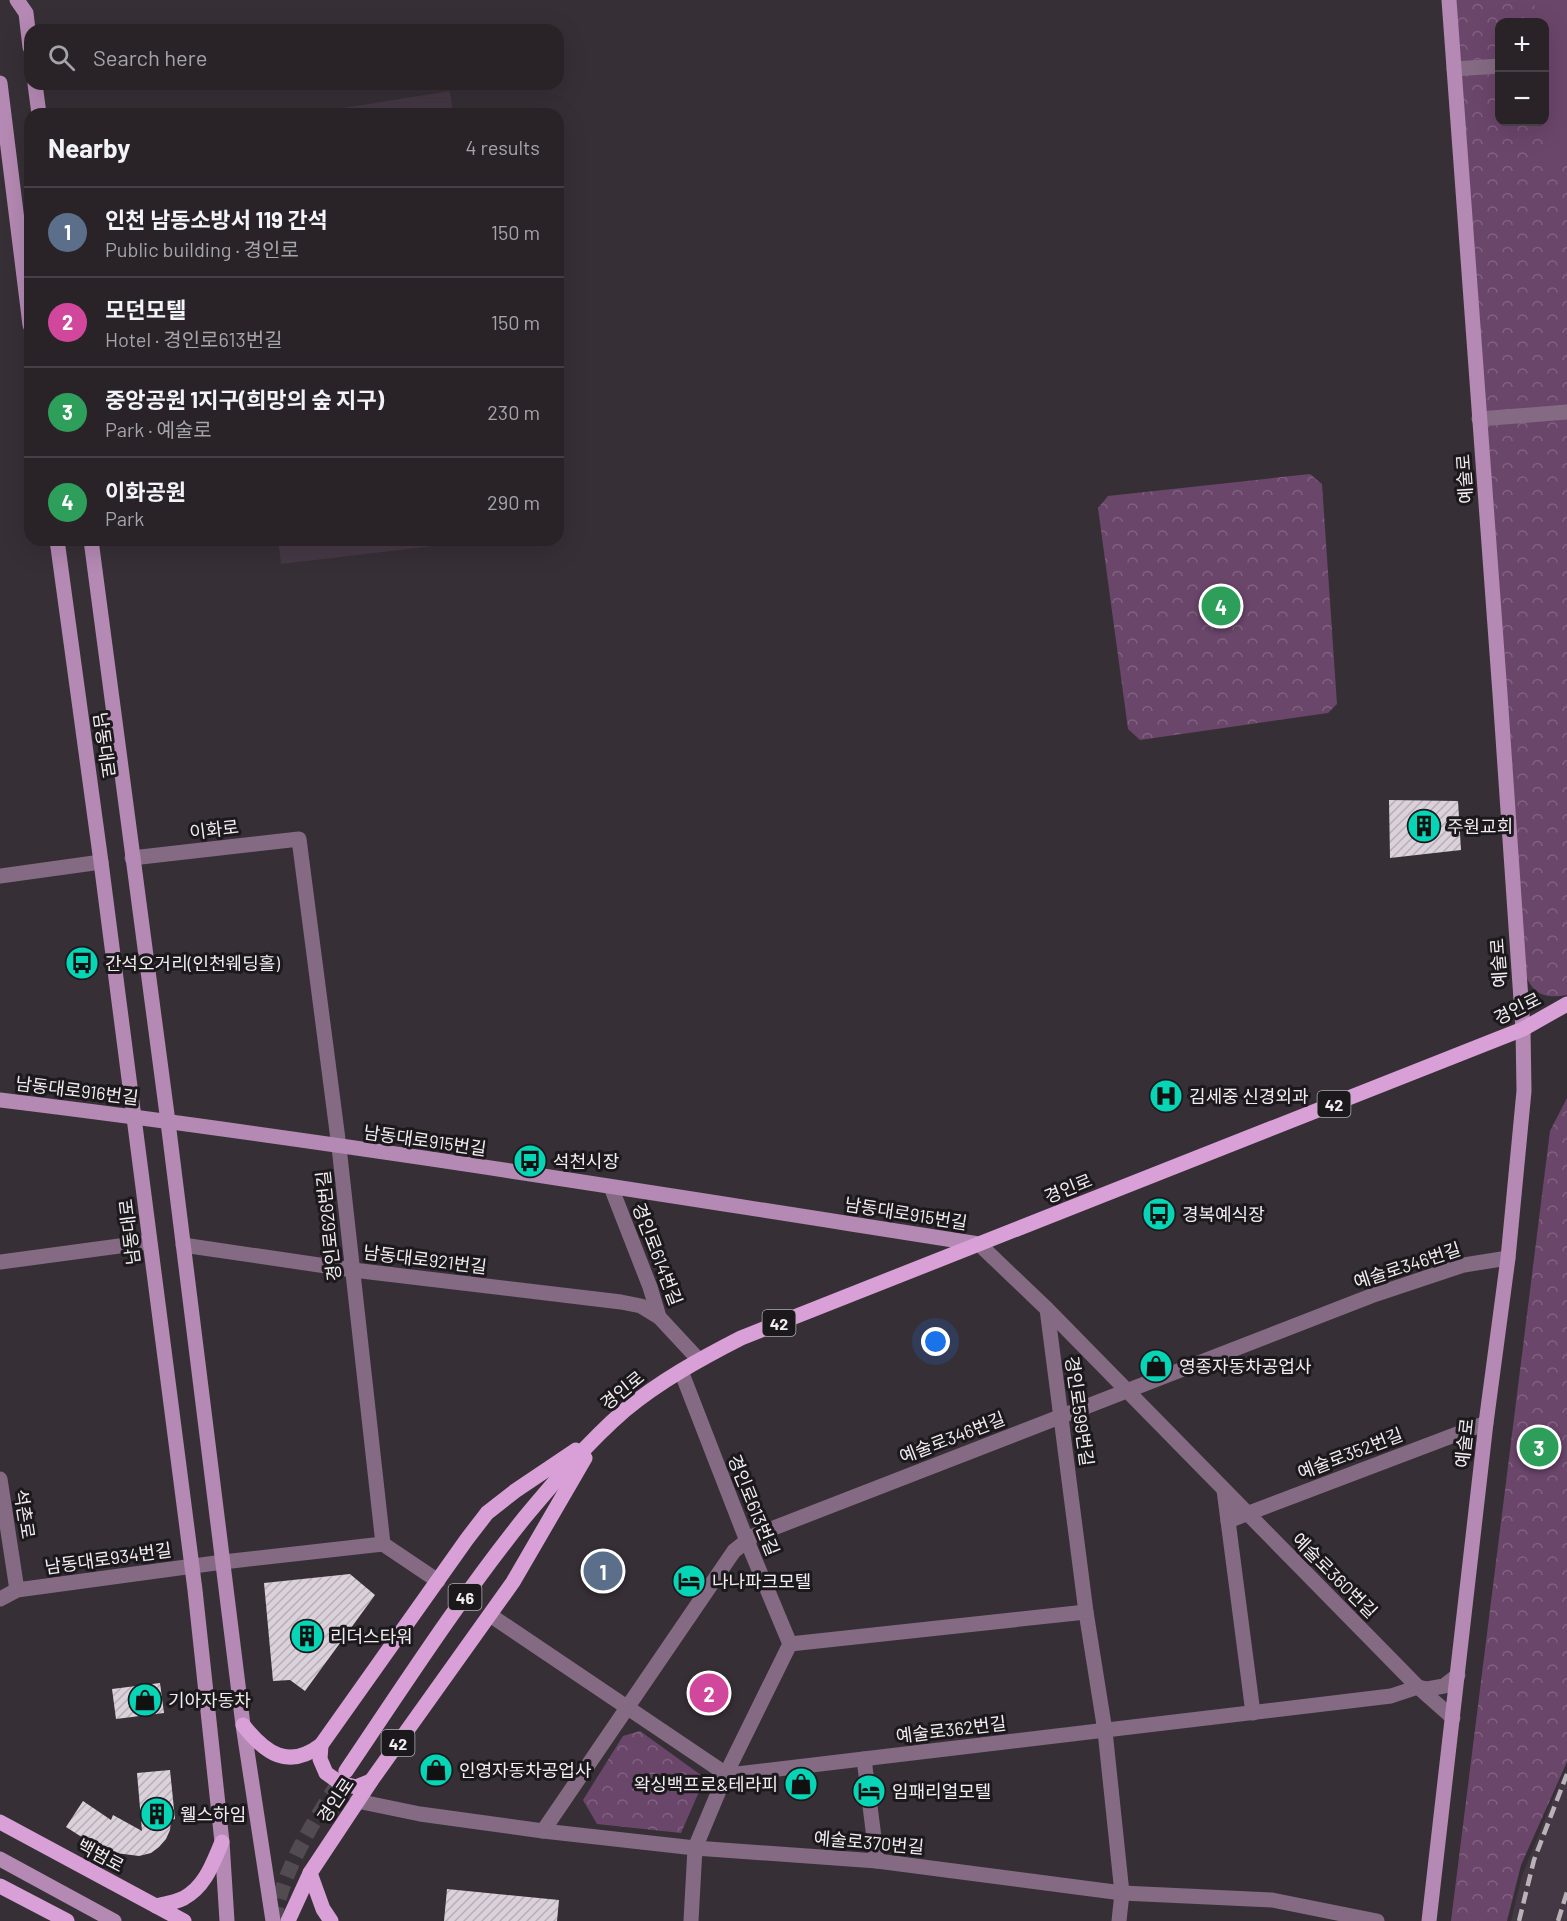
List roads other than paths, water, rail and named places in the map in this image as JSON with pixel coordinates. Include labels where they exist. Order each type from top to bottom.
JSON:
[{"type":"main road","points":[[18,0],[26,13],[27,24]]},
{"type":"main road","name":"예술로","points":[[1429,1921],[1486,1423],[1508,1258],[1524,1091],[1522,1029],[1449,0]]},
{"type":"main road","points":[[0,84],[24,277]]},
{"type":"main road","points":[[36,90],[38,108]]},
{"type":"main road","name":"남동대로","points":[[58,546],[101,862],[142,1118],[149,1242],[192,1566],[222,1842],[227,1921]]},
{"type":"main road","points":[[92,546],[168,1122],[243,1725],[273,1921]]},
{"type":"main road","name":"경인로","points":[[346,1771],[489,1562],[551,1486],[598,1435],[626,1410],[698,1359],[741,1338],[1522,1029],[1567,1004]]},
{"type":"main road","name":"남동대로916번길","points":[[0,1100],[142,1118]]},
{"type":"main road","name":"남동대로915번길","points":[[142,1118],[979,1244]]},
{"type":"main road","name":"경인로","points":[[321,1745],[487,1514],[515,1491],[598,1435]]},
{"type":"main road","name":"경인로","points":[[288,1921],[310,1873],[357,1801],[490,1615],[542,1535],[598,1435]]},
{"type":"main road","points":[[243,1725],[257,1743],[271,1753],[287,1757],[308,1755],[321,1745]]},
{"type":"main road","points":[[321,1745],[320,1759],[326,1773],[340,1783],[356,1787],[371,1781]]},
{"type":"main road","name":"백범로","points":[[0,1822],[184,1921]]},
{"type":"main road","points":[[156,1906],[184,1898],[200,1886],[222,1842]]},
{"type":"main road","points":[[0,1859],[114,1921]]},
{"type":"main road","points":[[310,1873],[323,1910],[331,1921]]},
{"type":"main road","points":[[0,1886],[67,1921]]},
{"type":"street","points":[[1454,69],[1495,66]]},
{"type":"street","points":[[1479,419],[1567,412]]},
{"type":"street","name":"이화로","points":[[132,858],[299,839]]},
{"type":"street","name":"경인로626번길","points":[[299,839],[339,1147],[384,1544]]},
{"type":"street","points":[[0,876],[101,862]]},
{"type":"street","name":"경인로614번길","points":[[611,1187],[650,1287],[659,1317],[698,1359]]},
{"type":"street","points":[[0,1262],[149,1242]]},
{"type":"street","points":[[979,1244],[1047,1309]]},
{"type":"street","name":"남동대로921번길","points":[[183,1245],[353,1270],[621,1302],[641,1306],[659,1317]]},
{"type":"street","name":"예술로346번길","points":[[543,1831],[735,1551],[753,1536],[1381,1293],[1464,1265],[1508,1258]]},
{"type":"street","name":"예술로360번길","points":[[1047,1309],[1418,1687],[1453,1718]]},
{"type":"street","name":"경인로599번길","points":[[1047,1309],[1086,1612],[1105,1731],[1122,1893],[1119,1921]]},
{"type":"street","name":"경인로613번길","points":[[681,1371],[790,1644]]},
{"type":"street","name":"예술로352번길","points":[[1228,1521],[1486,1423]]},
{"type":"street","name":"석촌로","points":[[0,1479],[17,1590]]},
{"type":"street","points":[[1224,1490],[1253,1713]]},
{"type":"street","points":[[384,1544],[438,1581]]},
{"type":"street","name":"남동대로934번길","points":[[0,1599],[17,1590],[222,1562],[384,1544]]},
{"type":"street","points":[[690,1921],[695,1848],[726,1774],[790,1644],[1086,1612]]},
{"type":"street","points":[[490,1615],[726,1774]]},
{"type":"street","name":"예술로362번길","points":[[726,1774],[1391,1696],[1418,1687],[1427,1689],[1444,1686],[1458,1675]]},
{"type":"street","points":[[864,1759],[877,1861]]},
{"type":"street","name":"예술로370번길","points":[[357,1801],[420,1814],[695,1848],[877,1861],[1122,1893],[1272,1900],[1377,1921]]},
{"type":"tunnel","points":[[274,1921],[293,1861],[346,1771]]},
{"type":"railway","points":[[1519,1921],[1534,1860],[1567,1774]]},
{"type":"railway","points":[[1558,1921],[1567,1892]]},
{"type":"place","name":"이화공원","points":[[1221,606]]},
{"type":"place","name":"주원교회","points":[[1424,826]]},
{"type":"place","name":"간석오거리(인천웨딩홀)","points":[[82,963]]},
{"type":"place","name":"김세중 신경외과","points":[[1166,1096]]},
{"type":"place","name":"석천시장","points":[[530,1161]]},
{"type":"place","name":"경복예식장","points":[[1159,1214]]},
{"type":"place","name":"영종자동차공업사","points":[[1156,1366]]},
{"type":"place","name":"중앙공원 1지구(희망의 숲 지구)","points":[[1539,1447]]},
{"type":"place","name":"인천 남동소방서 119 간석","points":[[603,1571]]},
{"type":"place","name":"나나파크모텔","points":[[689,1581]]},
{"type":"place","name":"리더스타워","points":[[307,1636]]},
{"type":"place","name":"모던모텔","points":[[709,1693]]},
{"type":"place","name":"기아자동차","points":[[145,1700]]},
{"type":"place","name":"인영자동차공업사","points":[[436,1770]]},
{"type":"place","name":"왁싱백프로&테라피","points":[[801,1784]]},
{"type":"place","name":"임패리얼모텔","points":[[869,1791]]},
{"type":"place","name":"웰스하임","points":[[157,1814]]}]
